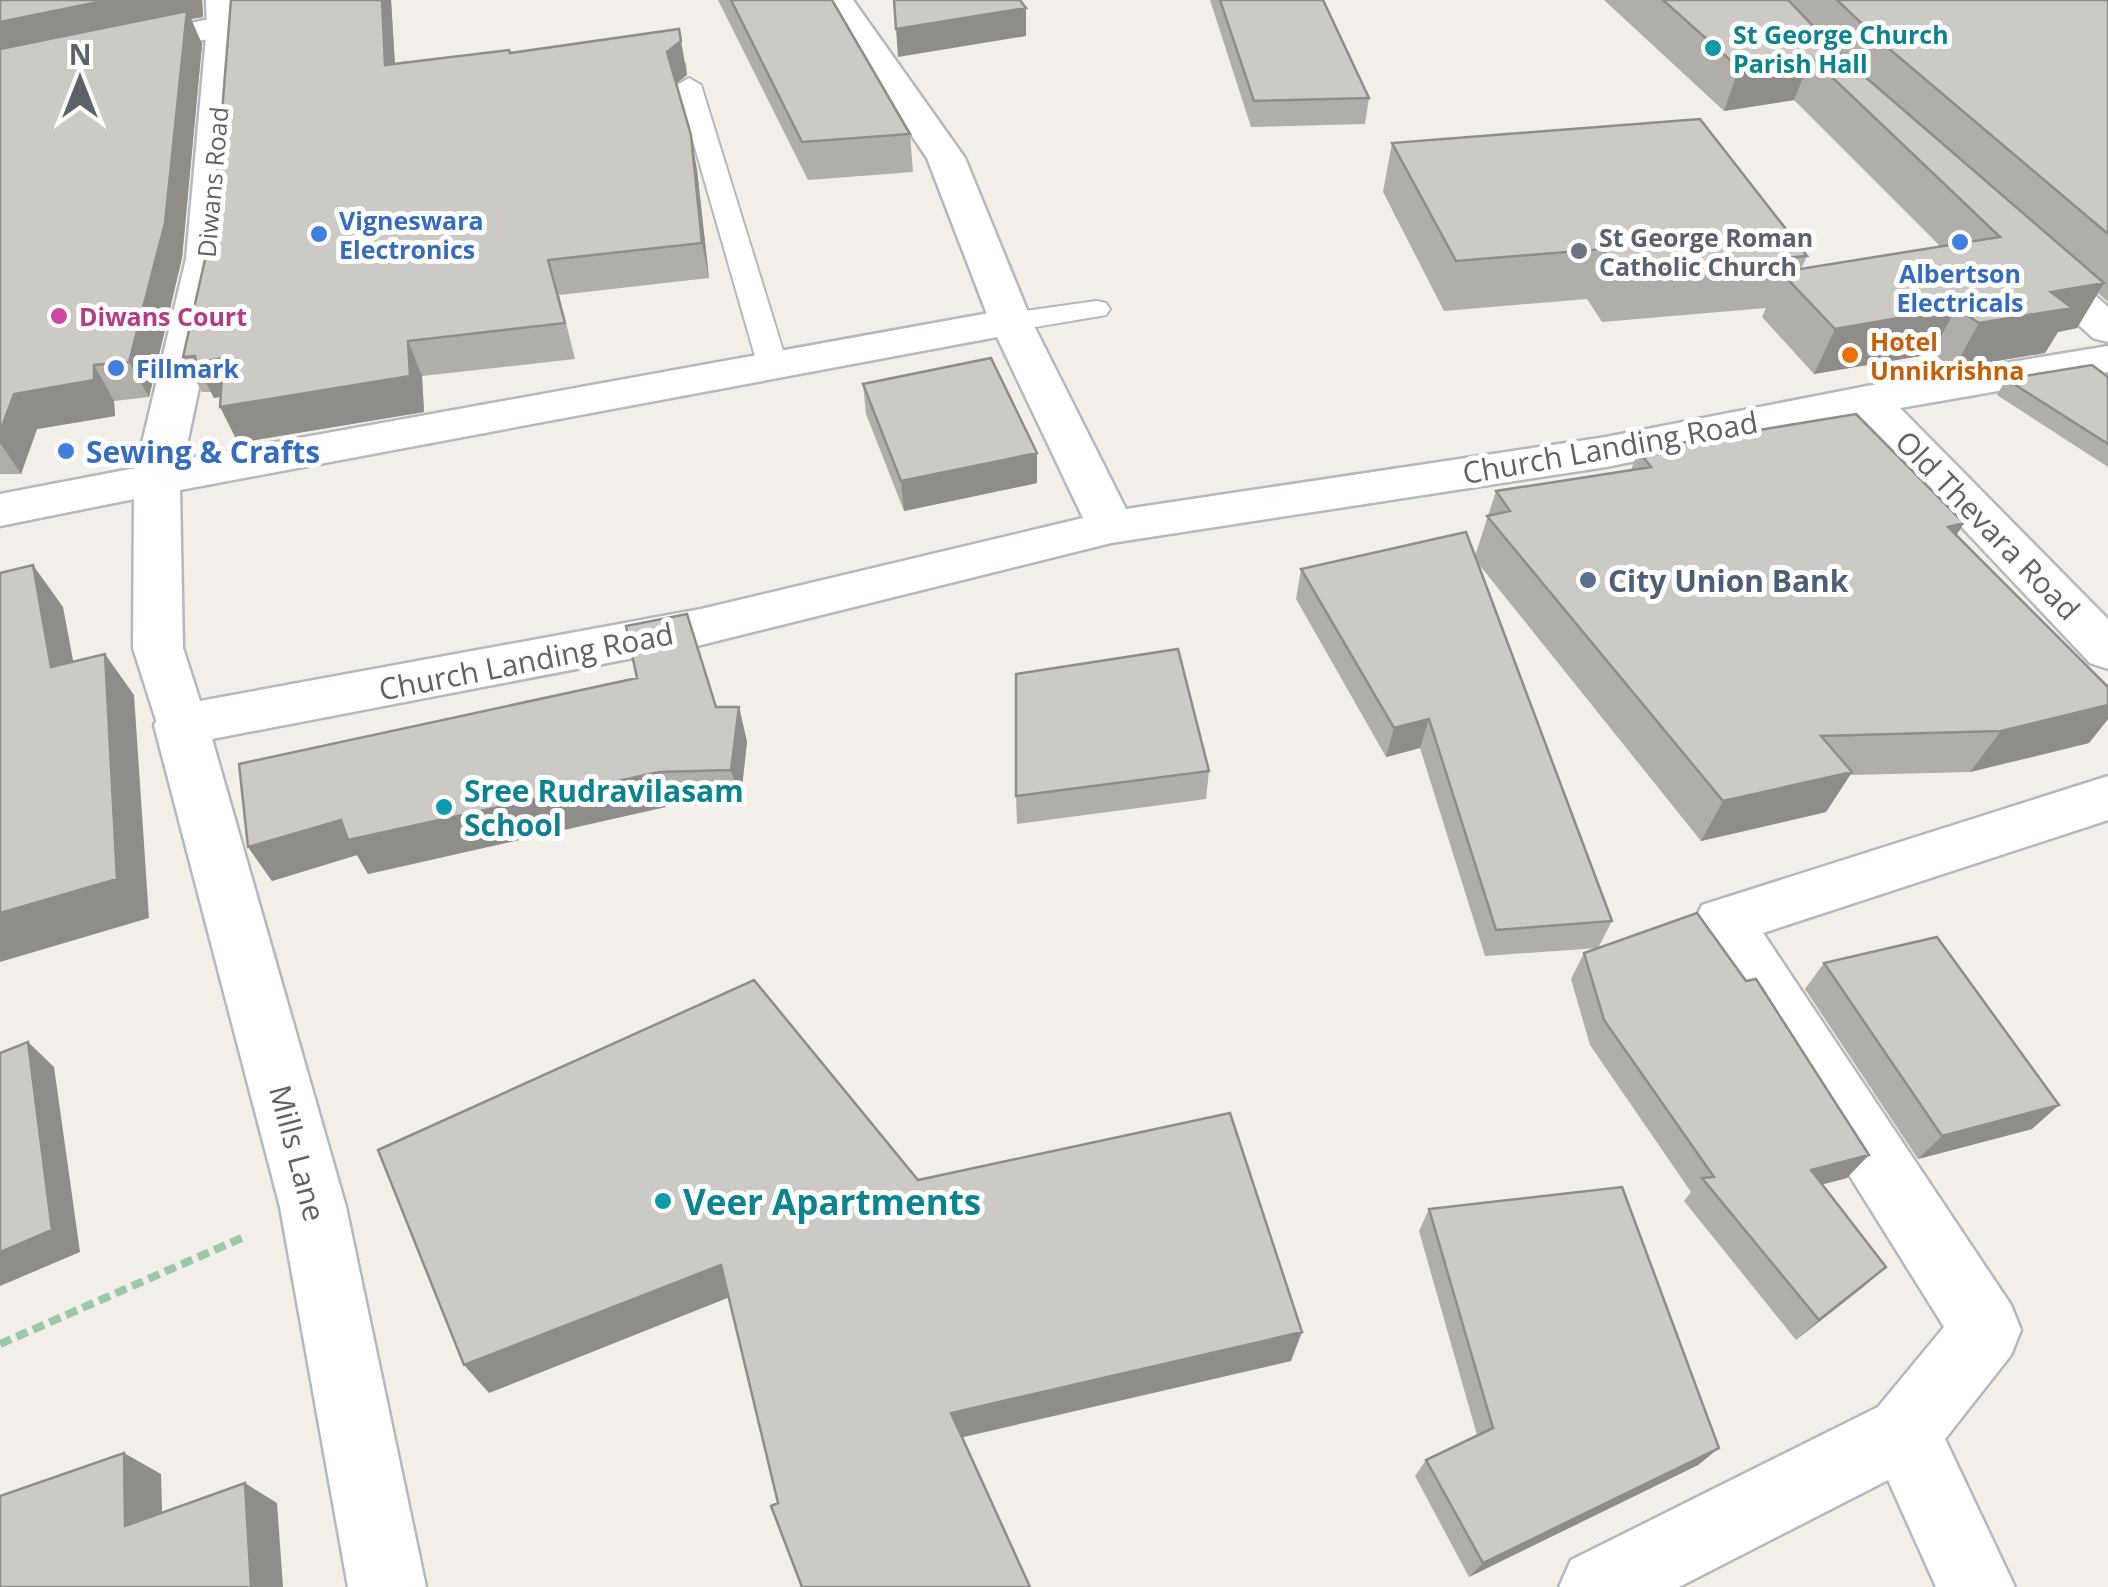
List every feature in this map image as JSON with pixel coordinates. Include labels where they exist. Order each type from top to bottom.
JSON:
[{"type":"street","points":[[836,0],[946,158],[1011,322],[1111,528]]},
{"type":"street","points":[[0,72],[223,13]]},
{"type":"street","name":"Diwans Road","points":[[157,478],[206,259],[223,13]]},
{"type":"street","points":[[2006,238],[2108,328]]},
{"type":"street","points":[[0,510],[157,478],[774,370],[1011,322]]},
{"type":"street","name":"Church Landing Road","points":[[181,725],[701,627],[1111,528],[1606,452],[1867,400],[2108,359]]},
{"type":"street","name":"Old Thevara Road","points":[[1867,400],[2108,650]]},
{"type":"street","points":[[157,478],[158,648],[181,725]]},
{"type":"street","name":"Mills Lane","points":[[181,725],[314,1206],[387,1587]]},
{"type":"street","points":[[1598,1587],[1904,1433],[1986,1330],[1723,922],[2108,798]]},
{"type":"street","points":[[1904,1433],[1976,1587]]},
{"type":"lane","points":[[688,85],[774,370]]},
{"type":"lane","points":[[1011,322],[1096,309]]},
{"type":"path","points":[[0,1344],[314,1206]]},
{"type":"building","points":[[0,0],[108,0],[0,22]]},
{"type":"building","points":[[231,0],[382,0],[385,65],[509,50],[510,53],[679,29],[681,41],[667,52],[691,135],[702,243],[548,260],[565,323],[408,341],[410,376],[220,407],[223,358],[196,363],[195,356],[183,357],[213,224]]},
{"type":"building","points":[[731,0],[832,0],[910,134],[802,142]]},
{"type":"building","points":[[894,0],[1020,0],[1026,8],[896,29]]},
{"type":"building","points":[[1220,0],[1323,0],[1369,98],[1254,101]]},
{"type":"building","points":[[1663,0],[1788,0],[1848,62],[2104,283],[2051,292],[2072,308],[1979,323],[1956,308],[1835,329],[1781,272],[2000,237],[1811,57],[1739,68]]},
{"type":"building","points":[[1837,0],[2108,0],[2108,234],[1880,41]]},
{"type":"building","points":[[187,11],[165,223],[129,362],[94,365],[94,380],[14,394],[0,432],[0,49]]},
{"type":"building","points":[[1700,119],[1807,256],[1618,272],[1603,249],[1456,261],[1392,143]]},
{"type":"building","points":[[991,358],[1037,453],[901,481],[863,384]]},
{"type":"building","points":[[2092,365],[2108,377],[2108,444],[2006,379]]},
{"type":"building","points":[[1856,414],[1964,523],[1948,527],[2108,687],[2108,705],[2001,731],[1821,736],[1852,772],[1723,801],[1487,516],[1510,511],[1496,491],[1651,467],[1638,450]]},
{"type":"building","points":[[1466,532],[1612,921],[1496,930],[1429,719],[1394,728],[1301,569]]},
{"type":"building","points":[[33,565],[51,667],[105,654],[117,879],[0,913],[0,573]]},
{"type":"building","points":[[687,614],[716,707],[739,707],[731,770],[659,772],[348,840],[341,820],[248,847],[239,764],[637,678],[626,626]]},
{"type":"building","points":[[1178,649],[1209,771],[1016,796],[1016,674]]},
{"type":"building","points":[[1697,913],[1746,981],[1756,979],[1869,1155],[1811,1170],[1886,1267],[1819,1320],[1702,1178],[1714,1177],[1604,1020],[1584,953]]},
{"type":"building","points":[[1937,937],[2059,1105],[1942,1136],[1824,963]]},
{"type":"building","points":[[754,980],[918,1180],[1230,1113],[1302,1332],[951,1413],[1030,1587],[802,1587],[771,1506],[778,1503],[721,1265],[464,1365],[378,1150]]},
{"type":"building","points":[[28,1042],[52,1230],[0,1252],[0,1053]]},
{"type":"building","points":[[1622,1187],[1719,1448],[1483,1563],[1426,1460],[1493,1428],[1429,1209]]},
{"type":"building","points":[[124,1453],[125,1526],[245,1483],[251,1587],[0,1587],[0,1496]]},
{"type":"place","name":"St George Church Parish Hall","points":[[1713,48]]},
{"type":"place","name":"Vigneswara Electronics","points":[[319,234]]},
{"type":"place","name":"Albertson Electricals","points":[[1960,242]]},
{"type":"place","name":"St George Roman Catholic Church","points":[[1579,251]]},
{"type":"place","name":"Diwans Court","points":[[59,316]]},
{"type":"place","name":"Hotel Unnikrishna","points":[[1850,355]]},
{"type":"place","name":"Fillmark","points":[[116,368]]},
{"type":"place","name":"Sewing & Crafts","points":[[66,451]]},
{"type":"place","name":"City Union Bank","points":[[1588,580]]},
{"type":"place","name":"Sree Rudravilasam School","points":[[444,807]]},
{"type":"place","name":"Veer Apartments","points":[[663,1201]]}]
